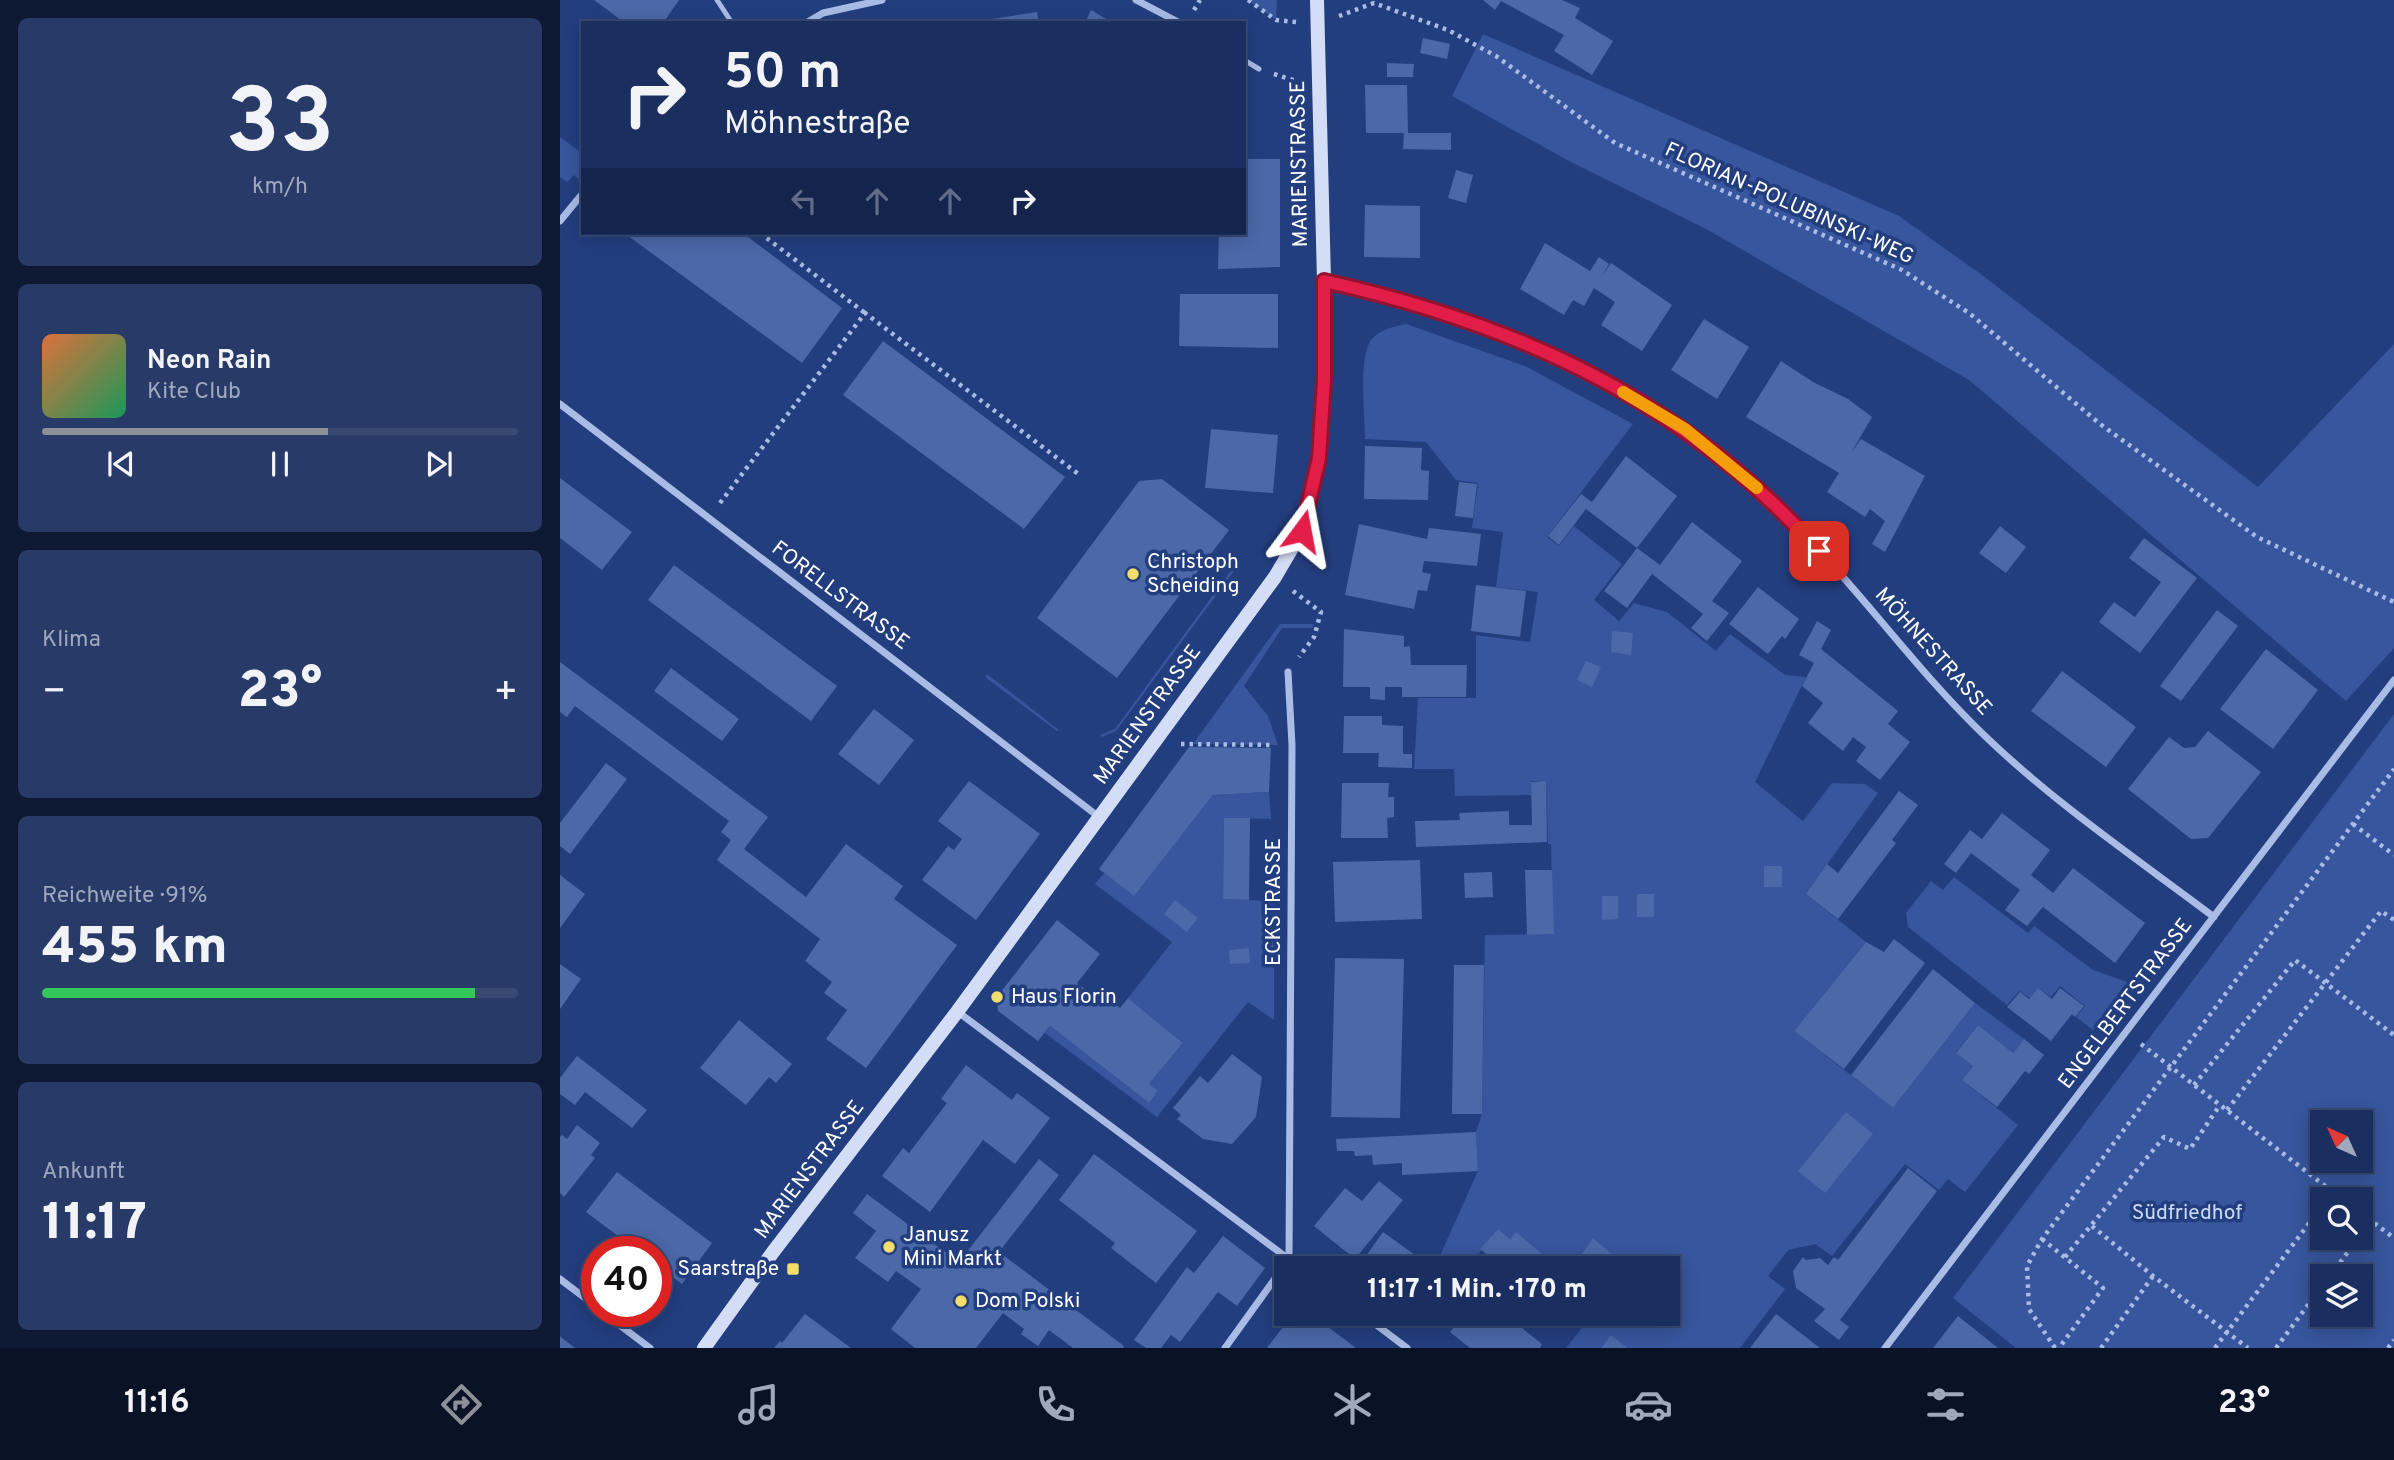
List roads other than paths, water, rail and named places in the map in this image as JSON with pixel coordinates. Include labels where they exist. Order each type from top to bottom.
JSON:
[{"type":"street","points":[[809,21],[823,13],[882,0]]},
{"type":"street","points":[[1136,0],[1177,21]]},
{"type":"street","name":"MARIENSTRASSE","points":[[704,1348],[781,1241],[957,1012],[1275,577],[1302,531],[1319,458],[1324,380],[1317,0]]},
{"type":"street","points":[[560,221],[581,195]]},
{"type":"street","name":"MÖHNESTRASSE","points":[[1324,281],[1374,292],[1533,345],[1611,384],[1685,429],[1746,477],[1804,534],[1942,694],[2012,761],[2214,918]]},
{"type":"street","name":"FORELLSTRASSE","points":[[560,404],[1099,817]]},
{"type":"street","name":"ECKSTRASSE","points":[[1289,672],[1292,745],[1289,1256]]},
{"type":"street","name":"ENGELBERTSTRASSE","points":[[1885,1348],[2394,680]]},
{"type":"street","points":[[957,1012],[1285,1256]]},
{"type":"street","points":[[560,1279],[581,1295]]},
{"type":"street","points":[[1225,1348],[1274,1280]]},
{"type":"street","points":[[1379,1326],[1407,1348]]},
{"type":"street","points":[[622,1327],[650,1348]]},
{"type":"lane","points":[[717,0],[731,21]]},
{"type":"lane","points":[[1246,61],[1259,69]]},
{"type":"place","name":"Christoph Scheiding","points":[[1133,574]]},
{"type":"place","name":"Haus Florin","points":[[997,997]]},
{"type":"place","name":"Janusz Mini Markt","points":[[889,1247]]},
{"type":"place","name":"Saarstraße","points":[[793,1269]]},
{"type":"place","name":"Dom Polski","points":[[961,1301]]},
{"type":"park label","name":"Südfriedhof","points":[[2187,1213]]}]
